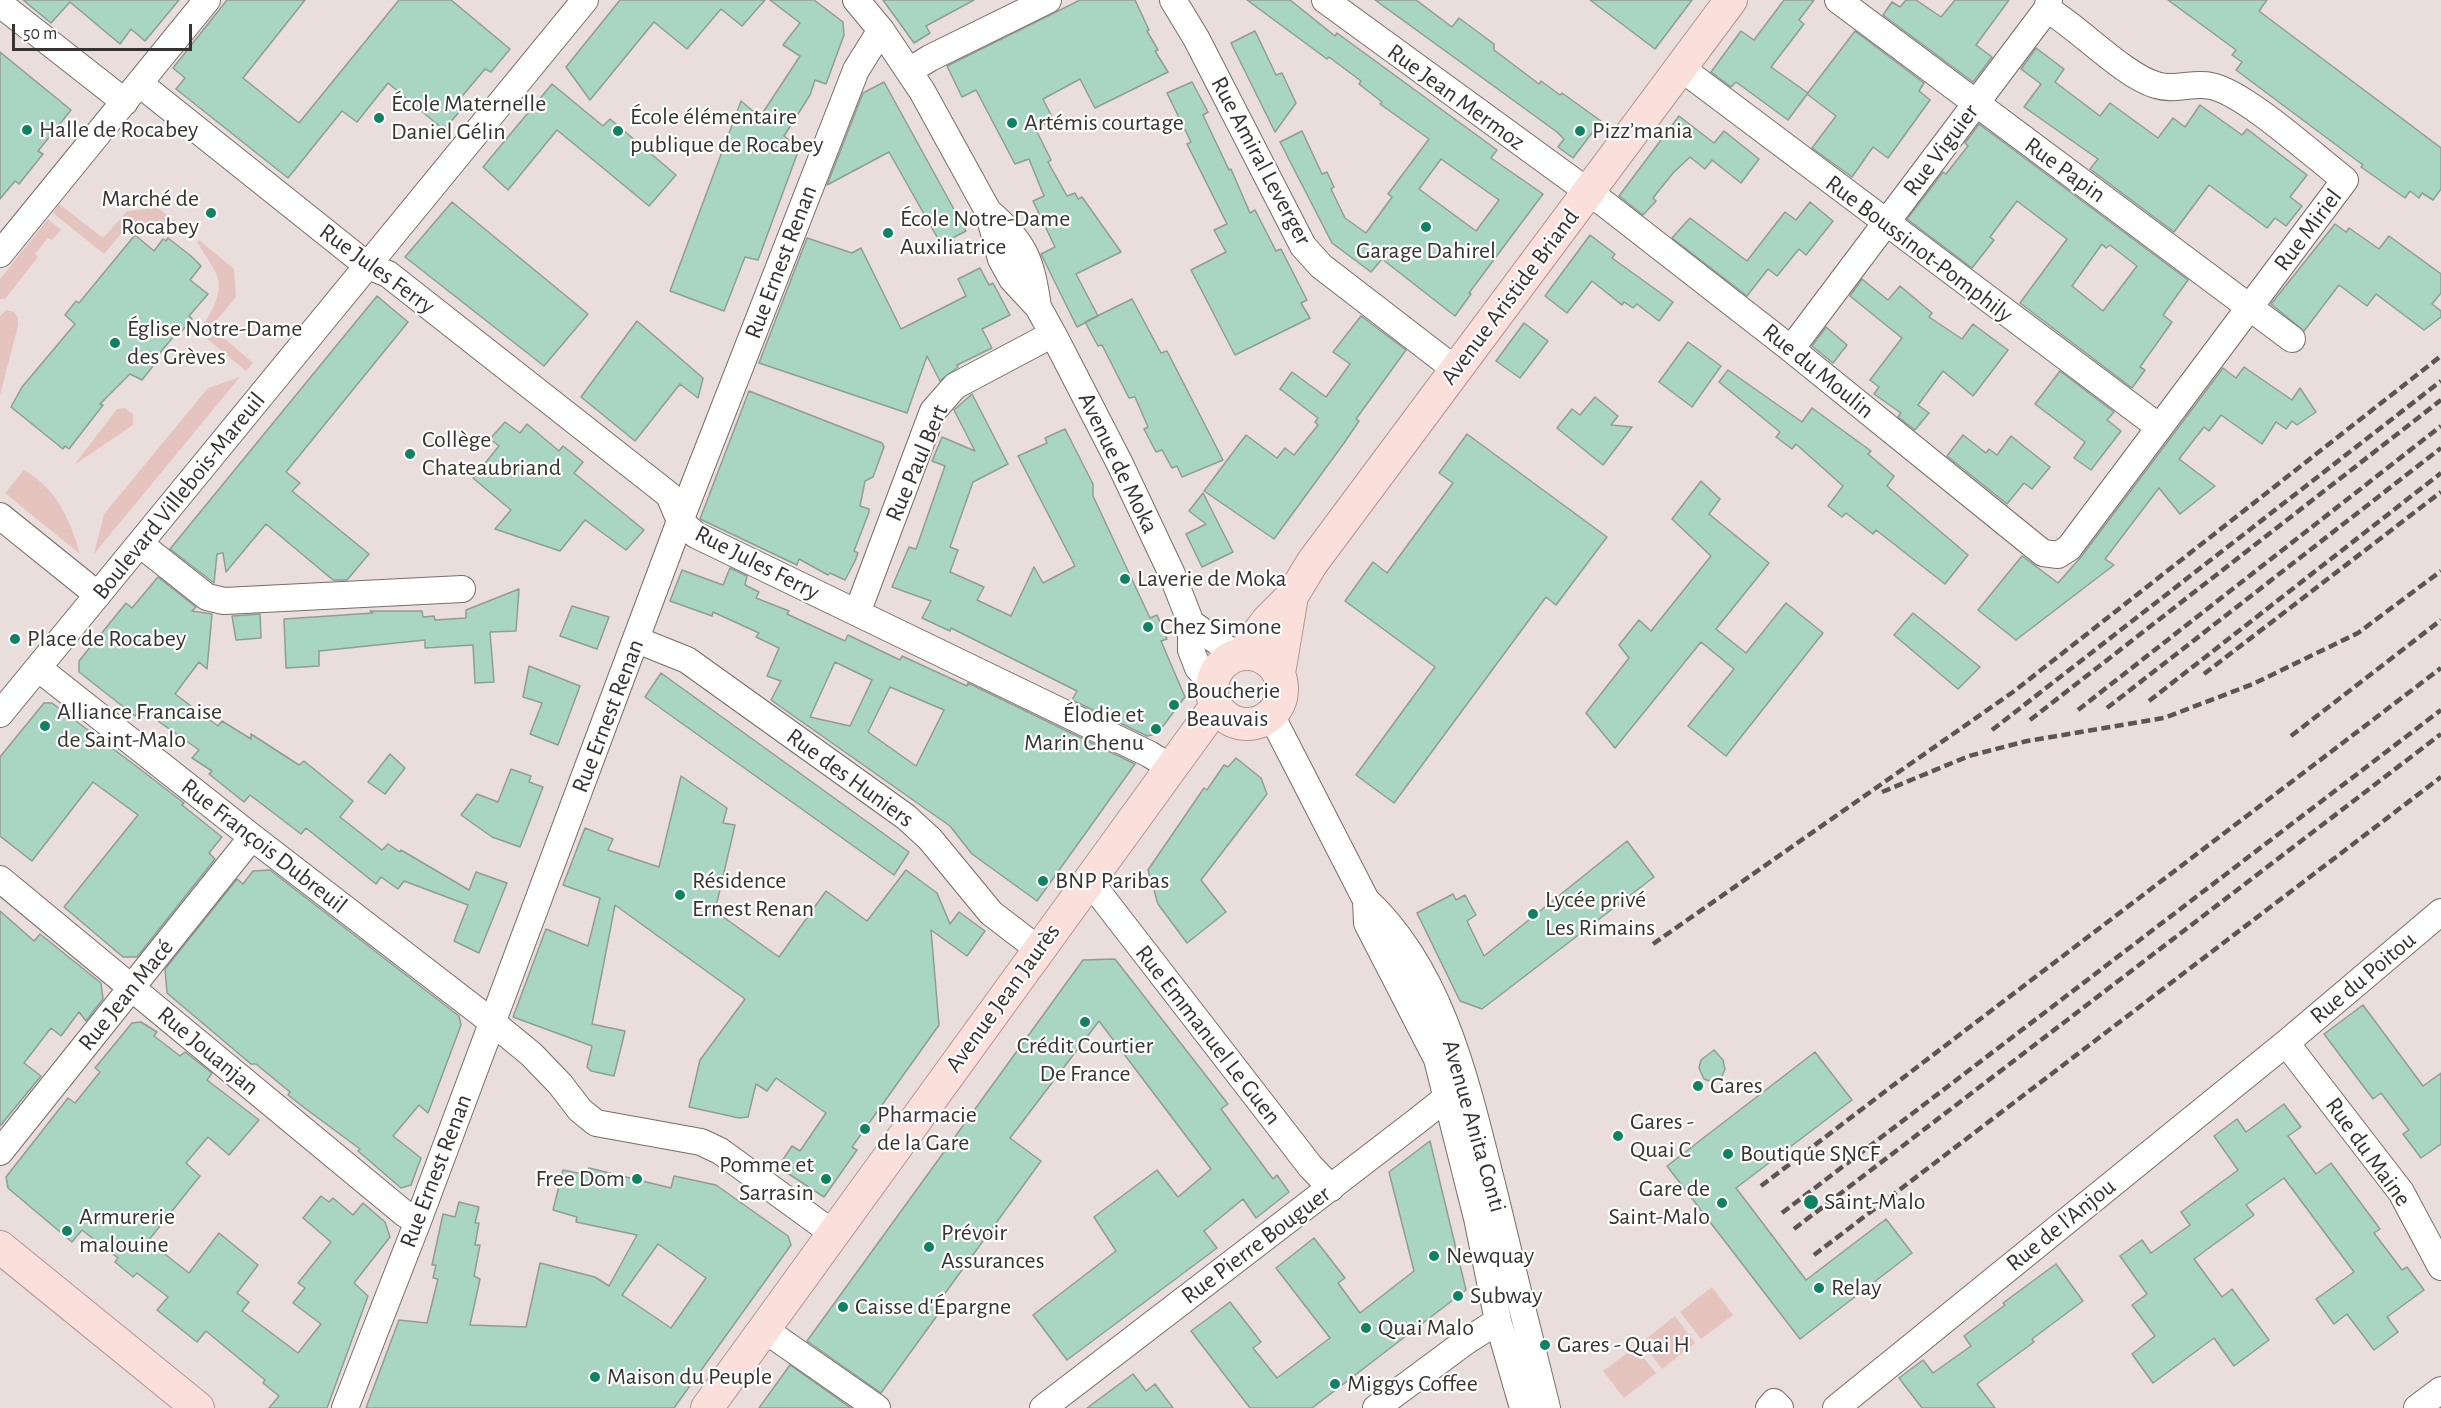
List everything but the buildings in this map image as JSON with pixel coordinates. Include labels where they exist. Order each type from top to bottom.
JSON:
[{"type":"main road","name":"Avenue Aristide Briand","points":[[1239,654],[1292,596],[1312,563],[1681,68],[1720,4]]},
{"type":"main road","name":"Avenue Aristide Briand","points":[[1279,673],[1292,596]]},
{"type":"main road","points":[[1239,654],[1264,658],[1279,673],[1282,696],[1271,715],[1252,724],[1242,724],[1223,715],[1214,695],[1220,666],[1239,654]]},
{"type":"main road","name":"Avenue Jean Jaurès","points":[[708,1408],[1038,949],[1172,768],[1214,695]]},
{"type":"main road","points":[[0,1247],[198,1408]]},
{"type":"street","points":[[0,254],[207,0]]},
{"type":"street","name":"Boulevard Villebois-Mareuil","points":[[0,714],[585,0]]},
{"type":"street","name":"Avenue de Moka","points":[[856,0],[881,30],[909,71],[988,211],[1014,234],[1033,270],[1038,307],[1120,464],[1171,572],[1191,623],[1191,650],[1198,668],[1214,695]]},
{"type":"street","points":[[909,71],[930,58],[1048,0]]},
{"type":"street","name":"Rue Amiral Leverger","points":[[1173,0],[1196,38],[1303,246],[1321,266],[1456,370]]},
{"type":"street","name":"Rue Jean Mermoz","points":[[1325,0],[1588,192]]},
{"type":"street","name":"Rue Papin","points":[[1838,0],[2292,339]]},
{"type":"street","name":"Rue Jules Ferry","points":[[0,4],[132,93],[368,266],[388,274],[669,495],[680,521],[696,535],[1149,754],[1172,768]]},
{"type":"street","name":"Rue Viguier","points":[[1791,349],[1976,104],[2048,4]]},
{"type":"street","name":"Rue Miriel","points":[[2043,553],[2058,555],[2068,548],[2345,180],[2233,93],[2209,85],[2176,87],[2156,85],[2134,74],[2048,4]]},
{"type":"street","name":"Rue Ernest Renan","points":[[345,1408],[418,1221],[680,521],[856,69],[881,30]]},
{"type":"street","name":"Rue Boussinot-Pomphily","points":[[1681,68],[1885,224],[2159,427]]},
{"type":"street","name":"Rue du Moulin","points":[[1588,192],[1791,349],[2043,553]]},
{"type":"street","name":"Rue Paul Bert","points":[[857,613],[938,404],[956,386],[1053,334]]},
{"type":"street","points":[[0,516],[98,595]]},
{"type":"street","points":[[140,544],[207,597],[224,601],[462,589]]},
{"type":"street","points":[[1191,623],[1239,654]]},
{"type":"street","name":"Rue des Huniers","points":[[637,639],[687,660],[906,817],[930,839],[991,913],[1038,949]]},
{"type":"street","name":"Rue François Dubreuil","points":[[38,668],[492,1022],[531,1054],[561,1084],[580,1110],[596,1122],[701,1142],[720,1150],[834,1234]]},
{"type":"street","name":"Avenue Anita Conti","points":[[1271,715],[1366,900],[1383,915],[1416,963],[1455,1046],[1547,1408]]},
{"type":"street","name":"Rue Jean Macé","points":[[0,1152],[252,837]]},
{"type":"street","name":"Rue Jouanjan","points":[[0,879],[405,1214],[418,1221]]},
{"type":"street","name":"Rue Emmanuel Le Guen","points":[[1087,882],[1098,892],[1310,1166],[1331,1188]]},
{"type":"street","name":"Avenue Anita Conti","points":[[1366,900],[1367,923],[1437,1059],[1477,1218],[1498,1321],[1523,1408]]},
{"type":"street","name":"Rue du Poitou","points":[[2286,1043],[2441,912]]},
{"type":"street","name":"Rue du Maine","points":[[2286,1043],[2401,1192],[2441,1267]]},
{"type":"street","name":"Rue de l'Anjou","points":[[1836,1408],[2286,1043]]},
{"type":"street","name":"Rue Pierre Bouguer","points":[[1043,1408],[1446,1098],[1463,1076]]},
{"type":"street","points":[[1376,1408],[1465,1342],[1498,1321]]},
{"type":"street","points":[[765,1330],[877,1408]]},
{"type":"street","points":[[2416,1408],[2441,1390]]},
{"type":"shaded area","points":[[59,204],[103,238],[127,211],[158,208],[180,225],[126,228],[104,254],[53,213]]},
{"type":"shaded area","points":[[48,219],[61,230],[52,240],[48,238],[35,254],[38,257],[5,299],[0,299],[0,279]]},
{"type":"shaded area","points":[[199,240],[234,269],[236,297],[211,327],[253,363],[246,371],[199,332],[213,307],[219,286],[214,270],[197,242]]},
{"type":"shaded area","points":[[6,310],[14,312],[18,318],[18,326],[0,395],[0,316]]},
{"type":"shaded area","points":[[240,377],[94,554],[104,514],[208,388]]},
{"type":"shaded area","points":[[125,408],[133,414],[133,425],[74,465],[117,409]]},
{"type":"shaded area","points":[[24,470],[45,486],[61,506],[80,554],[5,493]]},
{"type":"shaded area","points":[[1712,1287],[1733,1315],[1701,1339],[1680,1312]]},
{"type":"shaded area","points":[[1675,1316],[1695,1343],[1662,1369],[1642,1342]]},
{"type":"shaded area","points":[[1635,1347],[1656,1373],[1624,1398],[1603,1371]]},
{"type":"railway","points":[[1653,944],[2013,692],[2441,356]]},
{"type":"railway","points":[[1992,730],[2441,381]]},
{"type":"railway","points":[[2030,720],[2441,400]]},
{"type":"railway","points":[[2078,710],[2441,426]]},
{"type":"railway","points":[[2107,708],[2441,448]]},
{"type":"railway","points":[[2149,701],[2441,473]]},
{"type":"railway","points":[[2204,674],[2441,492]]},
{"type":"railway","points":[[1882,792],[1969,756],[2027,741],[2164,718],[2253,684],[2358,633],[2441,571]]},
{"type":"railway","points":[[2291,736],[2441,620]]},
{"type":"railway","points":[[1761,1186],[2441,668]]},
{"type":"railway","points":[[1782,1213],[2441,710]]},
{"type":"railway","points":[[1794,1229],[2441,734]]},
{"type":"railway","points":[[1814,1255],[2441,777]]},
{"type":"place","name":"École Maternelle Daniel Gélin","points":[[379,118]]},
{"type":"place","name":"Artémis courtage","points":[[1012,123]]},
{"type":"place","name":"Halle de Rocabey","points":[[27,130]]},
{"type":"place","name":"École élémentaire publique de Rocabey","points":[[618,131]]},
{"type":"place","name":"Pizz’mania","points":[[1580,131]]},
{"type":"place","name":"Marché de Rocabey","points":[[211,213]]},
{"type":"place","name":"Garage Dahirel","points":[[1426,227]]},
{"type":"place","name":"École Notre-Dame Auxiliatrice","points":[[888,233]]},
{"type":"place","name":"Église Notre-Dame des Grèves","points":[[115,343]]},
{"type":"place","name":"Collège Chateaubriand","points":[[410,454]]},
{"type":"place","name":"Laverie de Moka","points":[[1125,579]]},
{"type":"place","name":"Chez Simone","points":[[1148,627]]},
{"type":"place","name":"Place de Rocabey","points":[[15,639]]},
{"type":"place","name":"Boucherie Beauvais","points":[[1174,705]]},
{"type":"place","name":"Alliance Francaise de Saint-Malo","points":[[45,726]]},
{"type":"place","name":"Élodie et Marin Chenu","points":[[1156,729]]},
{"type":"place","name":"BNP Paribas","points":[[1043,881]]},
{"type":"place","name":"Résidence Ernest Renan","points":[[680,895]]},
{"type":"place","name":"Lycée privé Les Rimains","points":[[1533,914]]},
{"type":"place","name":"Crédit Courtier De France","points":[[1085,1022]]},
{"type":"place","name":"Gares","points":[[1698,1086]]},
{"type":"place","name":"Pharmacie de la Gare","points":[[865,1129]]},
{"type":"place","name":"Gares - Quai C","points":[[1618,1136]]},
{"type":"place","name":"Boutique SNCF","points":[[1728,1154]]},
{"type":"place","name":"Free Dom","points":[[637,1179]]},
{"type":"place","name":"Pomme et Sarrasin","points":[[826,1179]]},
{"type":"place","name":"Saint-Malo","points":[[1811,1202]]},
{"type":"place","name":"Gare de Saint-Malo","points":[[1722,1203]]},
{"type":"place","name":"Armurerie malouine","points":[[67,1231]]},
{"type":"place","name":"Prévoir Assurances","points":[[929,1247]]},
{"type":"place","name":"Newquay","points":[[1434,1256]]},
{"type":"place","name":"Relay","points":[[1819,1288]]},
{"type":"place","name":"Subway","points":[[1458,1296]]},
{"type":"place","name":"Caisse d'Épargne","points":[[843,1307]]},
{"type":"place","name":"Quai Malo","points":[[1366,1328]]},
{"type":"place","name":"Gares - Quai H","points":[[1545,1345]]},
{"type":"place","name":"Maison du Peuple","points":[[595,1377]]},
{"type":"place","name":"Miggys Coffee","points":[[1335,1384]]}]
